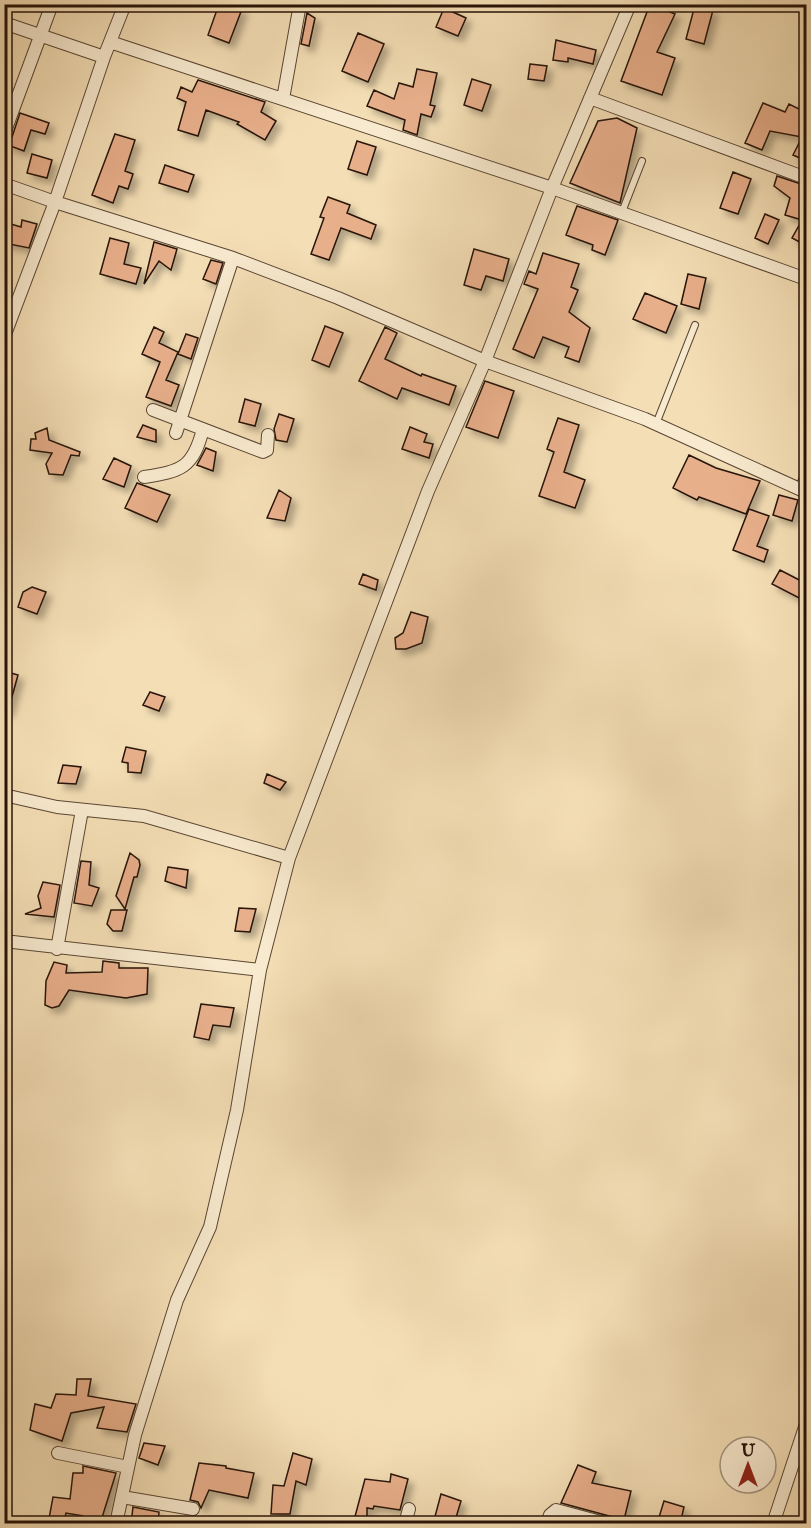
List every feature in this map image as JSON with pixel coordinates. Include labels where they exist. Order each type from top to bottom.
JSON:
[{"type":"street","points":[[4,134],[52,4]]},
{"type":"street","points":[[4,337],[55,202],[104,57],[125,4]]},
{"type":"street","points":[[283,99],[300,4]]},
{"type":"street","points":[[116,1524],[128,1467],[177,1300],[210,1227],[235,1119],[260,970],[289,858],[428,491],[485,360],[552,188],[630,4]]},
{"type":"street","points":[[4,23],[104,57]]},
{"type":"street","points":[[110,42],[552,188],[807,279]]},
{"type":"street","points":[[590,98],[807,178]]},
{"type":"street","points":[[4,184],[233,258],[338,298],[485,360],[656,424],[804,491],[807,477]]},
{"type":"street","points":[[176,432],[233,258]]},
{"type":"street","points":[[153,410],[263,452],[267,450],[268,435]]},
{"type":"street","points":[[144,477],[186,466],[194,457],[204,429]]},
{"type":"street","points":[[4,795],[82,810],[116,811],[144,816],[289,858]]},
{"type":"street","points":[[57,949],[82,810]]},
{"type":"street","points":[[4,941],[57,949],[260,970]]},
{"type":"street","points":[[773,1524],[807,1424]]},
{"type":"street","points":[[58,1453],[128,1467]]},
{"type":"street","points":[[122,1497],[193,1509]]},
{"type":"street","points":[[405,1524],[409,1509]]},
{"type":"street","points":[[547,1524],[550,1515],[556,1510],[608,1524]]},
{"type":"lane","points":[[622,212],[642,161]]},
{"type":"lane","points":[[656,424],[695,325]]},
{"type":"building","points":[[219,4],[242,9],[229,43],[208,35]]},
{"type":"building","points":[[650,4],[675,14],[657,52],[675,58],[662,95],[621,81]]},
{"type":"building","points":[[695,5],[713,10],[704,44],[686,39]]},
{"type":"building","points":[[444,8],[466,18],[458,36],[436,27]]},
{"type":"building","points":[[307,13],[315,18],[309,46],[301,44]]},
{"type":"building","points":[[358,33],[384,44],[368,82],[342,71]]},
{"type":"building","points":[[556,40],[596,50],[593,64],[568,58],[568,62],[553,60]]},
{"type":"building","points":[[530,64],[547,66],[544,81],[528,79]]},
{"type":"building","points":[[417,69],[437,73],[430,105],[435,106],[431,117],[421,114],[417,135],[403,130],[405,120],[367,106],[374,90],[394,99],[399,83],[413,87]]},
{"type":"building","points":[[472,79],[491,85],[482,111],[464,105]]},
{"type":"building","points":[[198,80],[265,102],[261,112],[276,121],[265,140],[237,124],[239,122],[206,110],[198,136],[178,130],[186,102],[177,98],[181,87],[192,92]]},
{"type":"building","points":[[763,103],[785,112],[789,104],[807,113],[807,161],[793,155],[802,137],[770,131],[762,150],[745,143]]},
{"type":"building","points":[[20,113],[49,123],[45,134],[31,130],[24,151],[5,144],[12,137]]},
{"type":"building","points":[[617,118],[637,128],[620,203],[570,183],[598,121]]},
{"type":"building","points":[[115,134],[135,140],[125,171],[133,174],[128,189],[119,186],[113,203],[92,195]]},
{"type":"building","points":[[357,141],[376,147],[367,175],[348,169]]},
{"type":"building","points":[[32,154],[52,160],[47,178],[27,173]]},
{"type":"building","points":[[165,165],[194,175],[188,192],[159,183]]},
{"type":"building","points":[[733,172],[751,179],[738,214],[720,208]]},
{"type":"building","points":[[777,176],[807,186],[807,246],[792,238],[802,220],[785,215],[790,198],[774,186]]},
{"type":"building","points":[[328,197],[350,205],[347,213],[376,225],[371,239],[341,228],[329,260],[311,254],[324,218],[320,217]]},
{"type":"building","points":[[577,206],[618,220],[605,255],[592,250],[593,245],[566,235]]},
{"type":"building","points":[[765,214],[779,220],[768,244],[755,238]]},
{"type":"building","points":[[22,220],[37,224],[29,248],[4,243],[4,222],[21,227]]},
{"type":"building","points":[[110,238],[129,243],[124,264],[141,268],[136,284],[100,274]]},
{"type":"building","points":[[154,242],[177,249],[171,270],[159,261],[144,284]]},
{"type":"building","points":[[474,249],[509,259],[503,281],[486,276],[481,290],[464,285]]},
{"type":"building","points":[[543,253],[579,264],[571,287],[578,290],[569,312],[590,328],[579,362],[565,357],[569,347],[543,337],[534,358],[513,349],[538,289],[524,284],[529,271],[536,274]]},
{"type":"building","points":[[211,260],[223,263],[216,284],[203,279]]},
{"type":"building","points":[[688,274],[706,278],[699,309],[681,304]]},
{"type":"building","points":[[645,293],[677,306],[666,333],[633,319]]},
{"type":"building","points":[[325,326],[343,333],[329,367],[312,360]]},
{"type":"building","points":[[154,327],[164,332],[159,343],[178,352],[166,380],[179,385],[171,406],[146,397],[160,362],[142,354]]},
{"type":"building","points":[[385,327],[397,333],[385,359],[421,376],[422,374],[456,386],[449,405],[402,388],[397,399],[359,381]]},
{"type":"building","points":[[186,334],[198,338],[191,359],[178,354]]},
{"type":"building","points":[[485,381],[514,391],[498,438],[466,427]]},
{"type":"building","points":[[245,399],[261,404],[255,426],[239,422]]},
{"type":"building","points":[[279,414],[294,419],[287,442],[276,440],[274,429]]},
{"type":"building","points":[[558,418],[579,425],[564,472],[585,480],[575,508],[539,496],[554,452],[547,449]]},
{"type":"building","points":[[143,425],[156,430],[156,442],[137,437]]},
{"type":"building","points":[[410,427],[427,434],[424,442],[433,444],[429,458],[402,449]]},
{"type":"building","points":[[47,428],[49,440],[80,452],[79,456],[71,455],[63,475],[49,474],[46,464],[52,453],[30,450],[31,439],[36,439],[35,433]]},
{"type":"building","points":[[206,448],[216,452],[213,471],[197,465]]},
{"type":"building","points":[[689,455],[716,468],[760,481],[746,514],[699,497],[697,500],[673,488]]},
{"type":"building","points":[[114,458],[131,466],[124,487],[103,479]]},
{"type":"building","points":[[137,483],[170,495],[157,522],[125,508]]},
{"type":"building","points":[[279,490],[291,498],[285,521],[267,518]]},
{"type":"building","points":[[779,495],[798,500],[792,521],[773,515]]},
{"type":"building","points":[[749,509],[769,516],[757,546],[768,550],[764,562],[733,550]]},
{"type":"building","points":[[780,570],[807,584],[807,602],[772,584]]},
{"type":"building","points":[[363,574],[378,580],[376,590],[359,584]]},
{"type":"building","points":[[32,587],[46,592],[37,614],[18,607],[23,592]]},
{"type":"building","points":[[411,612],[428,617],[422,643],[406,649],[396,649],[395,638],[403,633]]},
{"type":"building","points":[[4,671],[18,675],[8,711],[4,711]]},
{"type":"building","points":[[150,692],[165,697],[159,711],[143,705]]},
{"type":"building","points":[[126,747],[146,751],[141,773],[128,772],[128,763],[122,762]]},
{"type":"building","points":[[63,765],[81,767],[76,784],[58,783]]},
{"type":"building","points":[[267,774],[286,782],[280,790],[264,783]]},
{"type":"building","points":[[130,853],[139,860],[140,865],[137,877],[134,877],[125,909],[116,896]]},
{"type":"building","points":[[81,861],[91,862],[89,885],[99,888],[92,906],[74,903]]},
{"type":"building","points":[[168,867],[188,870],[186,888],[165,881]]},
{"type":"building","points":[[43,882],[60,885],[54,917],[25,914],[41,908],[38,896]]},
{"type":"building","points":[[239,908],[256,909],[250,932],[235,931]]},
{"type":"building","points":[[111,910],[127,910],[122,931],[113,931],[107,924]]},
{"type":"building","points":[[103,961],[119,963],[119,968],[148,968],[147,994],[126,998],[69,990],[59,1006],[52,1008],[45,1005],[46,981],[54,962],[67,965],[66,973],[102,972]]},
{"type":"building","points":[[201,1004],[234,1008],[230,1027],[213,1025],[209,1040],[194,1037]]},
{"type":"building","points":[[77,1379],[91,1379],[88,1396],[136,1404],[127,1432],[97,1428],[104,1407],[71,1413],[62,1441],[30,1430],[35,1404],[51,1408],[56,1394],[76,1395]]},
{"type":"building","points":[[144,1443],[165,1446],[158,1465],[139,1458]]},
{"type":"building","points":[[293,1453],[312,1459],[306,1485],[296,1481],[290,1514],[271,1514],[273,1485],[284,1486]]},
{"type":"building","points":[[199,1463],[226,1466],[226,1468],[254,1473],[248,1498],[209,1490],[201,1508],[198,1502],[190,1500]]},
{"type":"building","points":[[578,1465],[596,1472],[592,1483],[631,1491],[624,1520],[561,1503]]},
{"type":"building","points":[[83,1466],[116,1473],[100,1524],[83,1522],[83,1516],[66,1513],[63,1524],[48,1524],[53,1497],[70,1499],[73,1473],[83,1473]]},
{"type":"building","points":[[391,1474],[408,1479],[400,1510],[374,1506],[373,1509],[367,1508],[367,1524],[353,1524],[365,1479],[390,1482]]},
{"type":"building","points":[[441,1494],[461,1501],[454,1524],[433,1524]]},
{"type":"building","points":[[664,1501],[684,1507],[680,1524],[657,1524]]},
{"type":"building","points":[[133,1507],[159,1512],[158,1524],[131,1524]]}]
